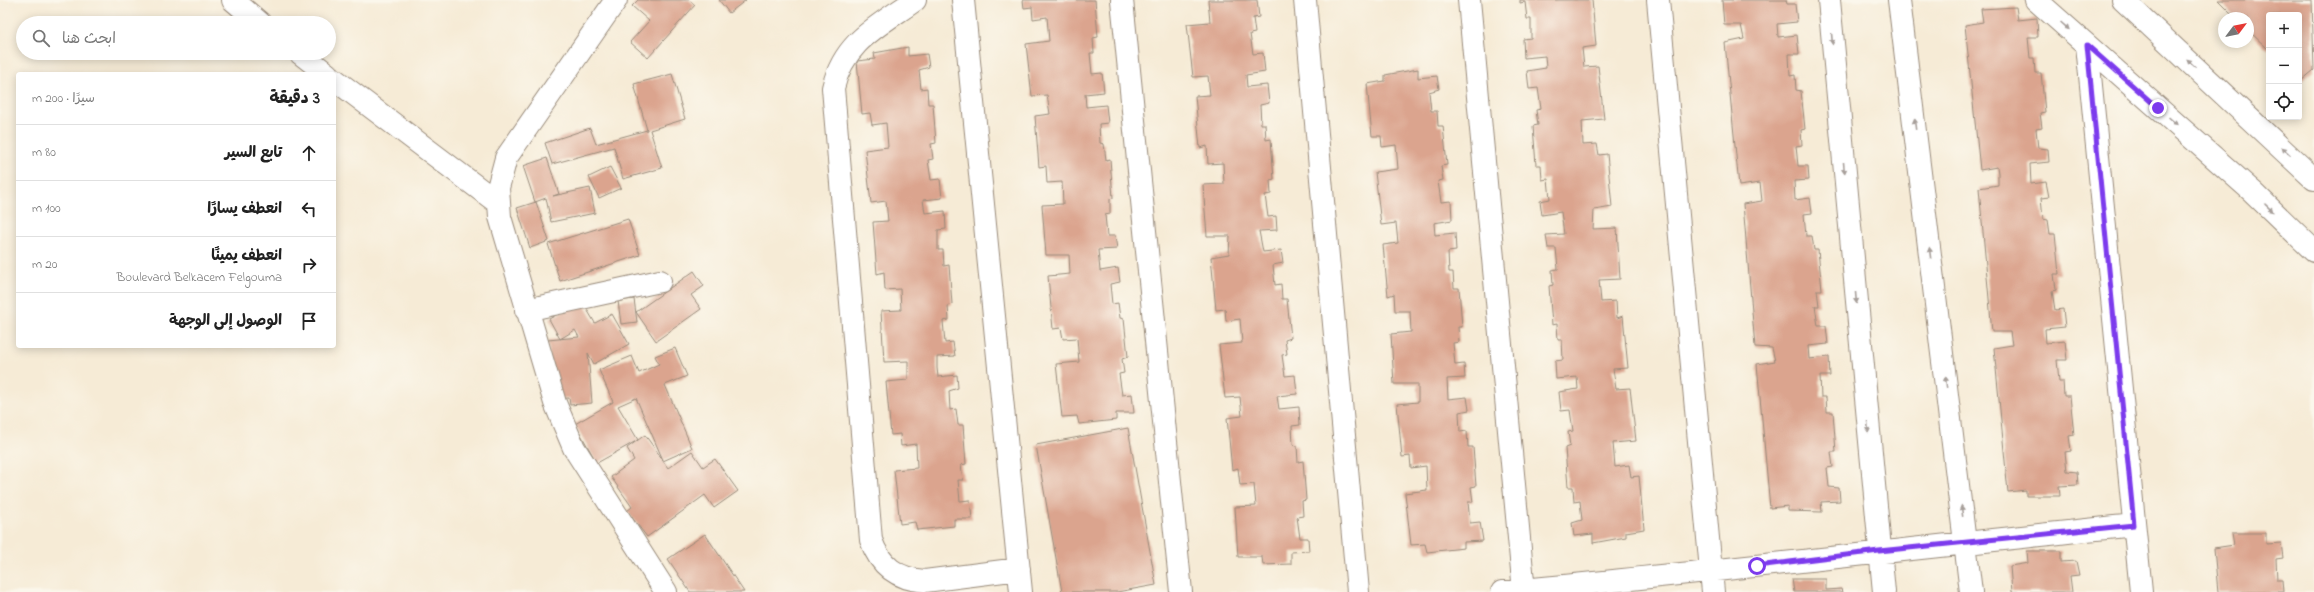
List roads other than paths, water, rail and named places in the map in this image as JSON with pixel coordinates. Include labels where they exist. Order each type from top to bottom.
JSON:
[{"type":"street","points":[[233,0],[252,16]]},
{"type":"street","points":[[616,0],[506,158],[501,172],[498,203],[526,310],[555,403],[574,448],[666,592]]},
{"type":"street","points":[[915,0],[854,46],[844,58],[837,73],[833,88],[871,540],[876,554],[885,566],[896,574],[910,580],[925,581],[1019,569]]},
{"type":"street","points":[[963,0],[1021,592]]},
{"type":"street","points":[[1122,0],[1181,592]]},
{"type":"street","points":[[1306,0],[1358,592]]},
{"type":"street","points":[[1469,0],[1516,591],[1712,582],[1879,551],[2134,525]]},
{"type":"street","points":[[1658,0],[1712,582]]},
{"type":"street","points":[[1829,0],[1884,592]]},
{"type":"street","points":[[1899,0],[1971,592]]},
{"type":"street","points":[[2036,0],[2253,192],[2314,252]]},
{"type":"street","points":[[2123,0],[2314,178]]},
{"type":"street","points":[[2087,45],[2141,592]]},
{"type":"street","points":[[309,60],[324,72]]},
{"type":"street","points":[[336,81],[498,203]]},
{"type":"street","points":[[526,310],[660,281]]}]
